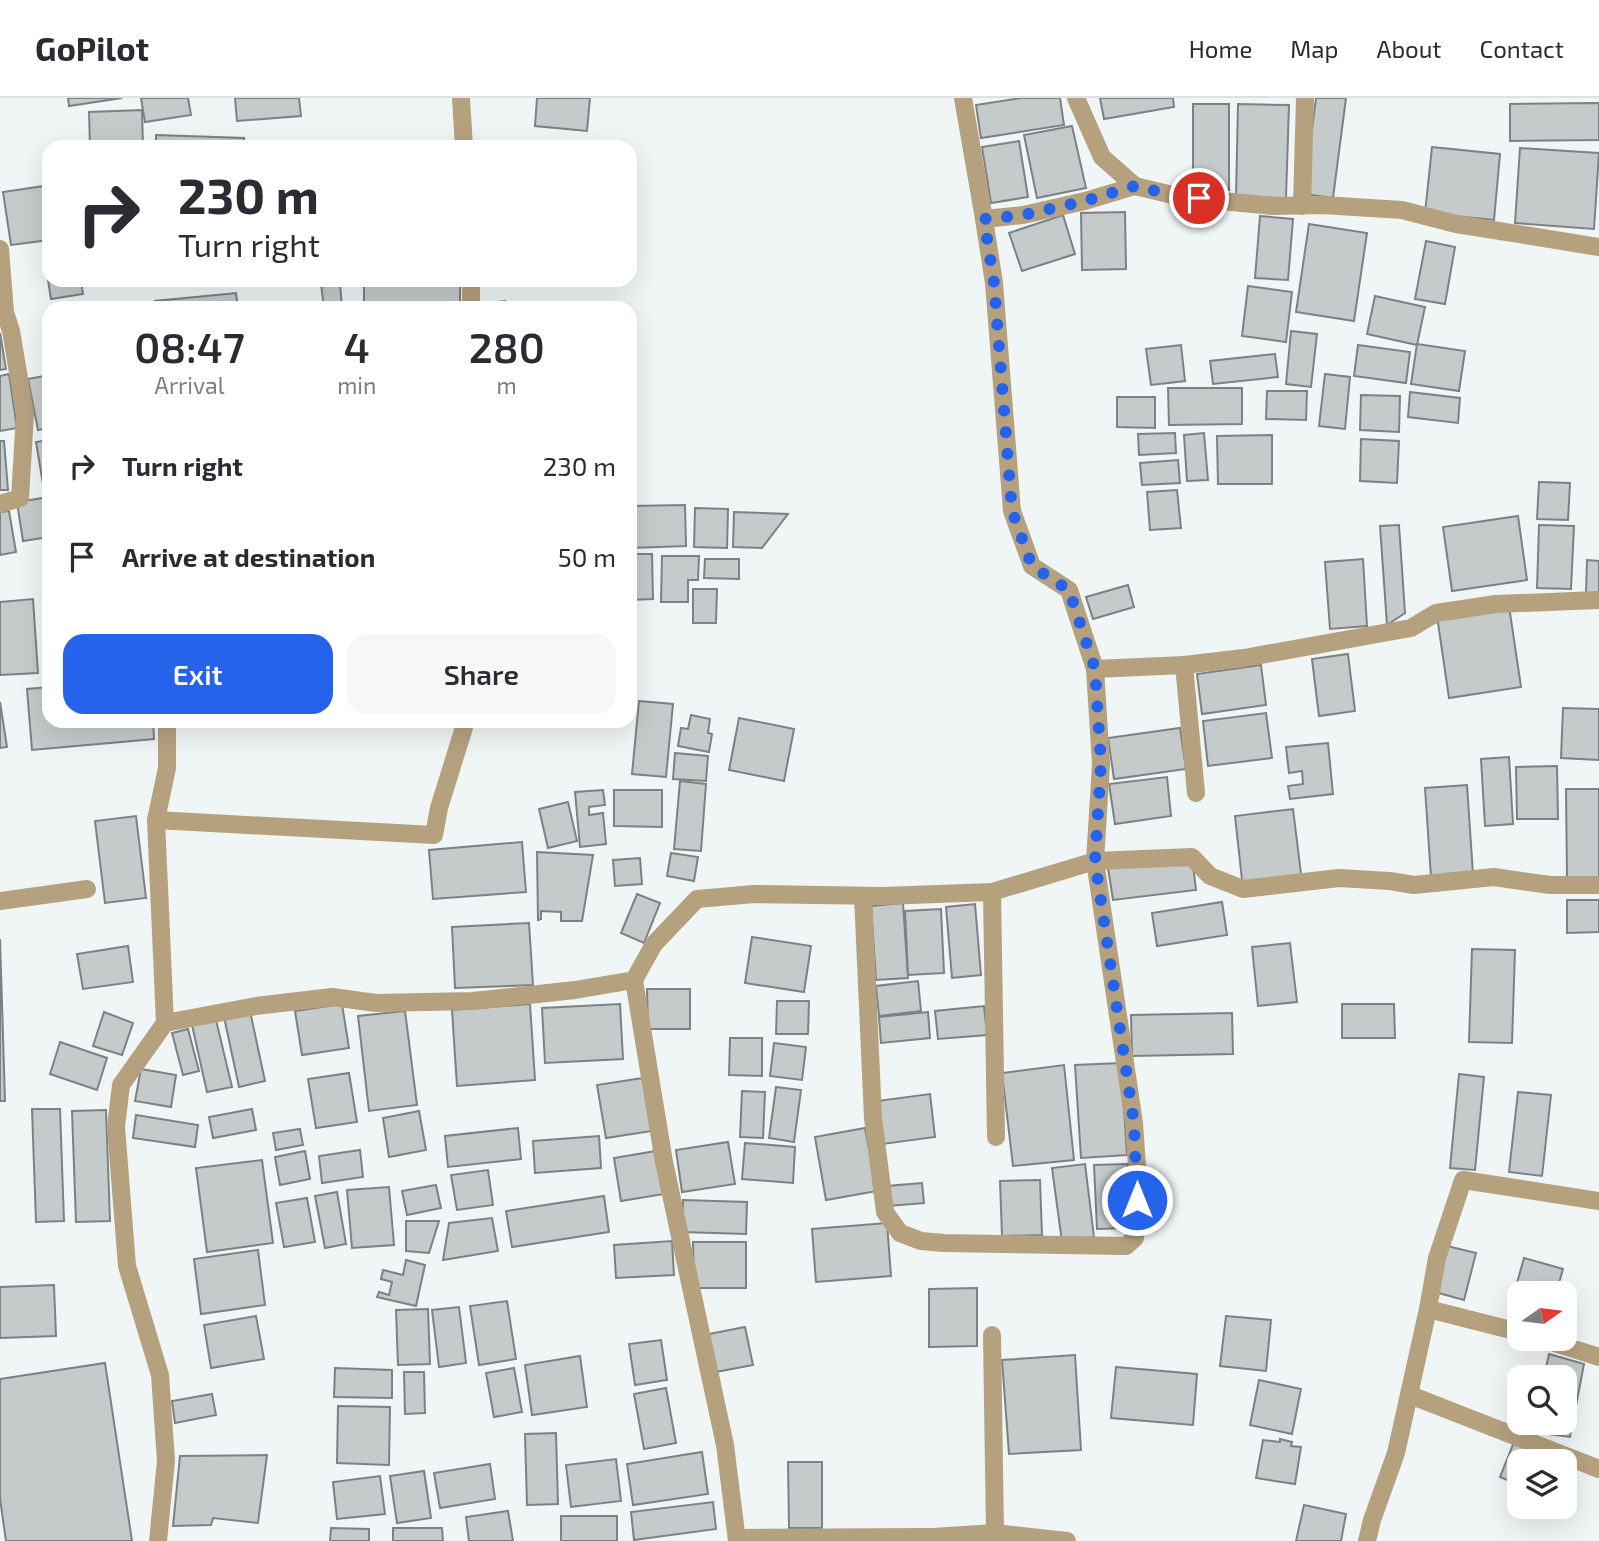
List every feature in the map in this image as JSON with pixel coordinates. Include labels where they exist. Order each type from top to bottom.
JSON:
[{"type":"street","points":[[461,98],[464,140]]},
{"type":"street","points":[[863,896],[873,1118],[885,1212],[900,1233],[921,1241],[944,1243],[1126,1246],[1135,1238],[1138,1181],[1134,1123],[1095,861],[1101,764],[1095,669],[1069,590],[1032,566],[1012,511],[994,283],[962,98]]},
{"type":"street","points":[[1076,98],[1102,157],[1135,186],[1181,197],[1273,206],[1402,209],[1456,224],[1599,247]]},
{"type":"street","points":[[1302,206],[1305,98]]},
{"type":"street","points":[[984,219],[1023,215],[1135,186]]},
{"type":"street","points":[[0,249],[2,312],[12,331],[25,414],[20,498],[0,503]]},
{"type":"street","points":[[1095,669],[1184,665],[1244,658],[1411,628],[1436,612],[1496,604],[1599,600]]},
{"type":"street","points":[[1184,665],[1196,793]]},
{"type":"street","points":[[158,1541],[166,1461],[160,1375],[127,1266],[116,1128],[121,1085],[164,1023],[156,820],[167,768],[167,728]]},
{"type":"street","points":[[156,820],[434,835],[439,808],[464,728]]},
{"type":"street","points":[[1066,1541],[995,1533],[933,1539],[737,1539],[725,1445],[664,1162],[635,981],[654,944],[697,899],[754,894],[863,896],[992,892],[1095,861],[1192,857],[1210,876],[1243,889],[1339,878],[1414,885],[1494,877],[1550,885],[1599,885]]},
{"type":"street","points":[[0,901],[87,889]]},
{"type":"street","points":[[992,892],[996,1137]]},
{"type":"street","points":[[164,1023],[256,1006],[332,997],[376,1003],[473,1001],[635,981]]},
{"type":"street","points":[[1367,1541],[1396,1453],[1437,1258],[1463,1180],[1599,1201]]},
{"type":"street","points":[[1428,1309],[1507,1329]]},
{"type":"street","points":[[992,1335],[995,1533]]},
{"type":"street","points":[[1577,1350],[1599,1357]]},
{"type":"street","points":[[1410,1395],[1599,1469]]},
{"type":"building","points":[[68,98],[122,98],[69,106]]},
{"type":"building","points":[[141,98],[188,98],[191,115],[145,122]]},
{"type":"building","points":[[235,98],[299,98],[301,116],[237,121]]},
{"type":"building","points":[[537,98],[590,98],[587,131],[535,126]]},
{"type":"building","points":[[1021,98],[1060,98],[1064,125],[981,138],[976,105]]},
{"type":"building","points":[[1100,98],[1173,98],[1174,107],[1104,119]]},
{"type":"building","points":[[1316,98],[1346,98],[1333,198],[1304,194]]},
{"type":"building","points":[[1599,103],[1599,140],[1510,141],[1510,104]]},
{"type":"building","points":[[1193,104],[1229,104],[1229,190],[1193,190]]},
{"type":"building","points":[[1238,104],[1289,105],[1286,198],[1236,197]]},
{"type":"building","points":[[142,110],[143,140],[90,140],[89,112]]},
{"type":"building","points":[[1072,126],[1086,188],[1037,198],[1024,135]]},
{"type":"building","points":[[156,135],[244,138],[244,140],[156,140]]},
{"type":"building","points":[[1019,141],[1028,197],[991,203],[982,147]]},
{"type":"building","points":[[1432,147],[1500,154],[1494,220],[1425,213]]},
{"type":"building","points":[[1520,148],[1599,153],[1594,229],[1515,223]]},
{"type":"building","points":[[42,186],[42,241],[11,245],[3,192]]},
{"type":"building","points":[[1125,212],[1126,269],[1082,270],[1081,213]]},
{"type":"building","points":[[1063,215],[1075,254],[1022,271],[1009,233]]},
{"type":"building","points":[[1260,216],[1293,219],[1288,280],[1255,278]]},
{"type":"building","points":[[1309,224],[1367,233],[1354,321],[1296,312]]},
{"type":"building","points":[[1426,241],[1455,247],[1445,304],[1415,299]]},
{"type":"building","points":[[1248,286],[1292,292],[1286,342],[1242,336]]},
{"type":"building","points":[[49,287],[82,287],[83,294],[51,299]]},
{"type":"building","points":[[321,287],[340,287],[341,301],[323,301]]},
{"type":"building","points":[[364,287],[460,287],[460,301],[364,301]]},
{"type":"building","points":[[236,293],[237,301],[155,301]]},
{"type":"building","points":[[1375,296],[1425,307],[1417,345],[1367,334]]},
{"type":"building","points":[[1291,331],[1317,334],[1311,387],[1286,384]]},
{"type":"building","points":[[0,333],[6,369],[0,370]]},
{"type":"building","points":[[1417,344],[1465,351],[1459,391],[1411,384]]},
{"type":"building","points":[[1181,345],[1185,381],[1151,385],[1146,349]]},
{"type":"building","points":[[1358,345],[1410,352],[1406,383],[1354,376]]},
{"type":"building","points":[[1275,354],[1278,377],[1213,384],[1210,361]]},
{"type":"building","points":[[9,374],[17,428],[0,431],[0,376]]},
{"type":"building","points":[[1325,374],[1350,377],[1345,429],[1319,426]]},
{"type":"building","points":[[42,376],[42,429],[38,430],[28,379]]},
{"type":"building","points":[[1168,388],[1242,388],[1242,424],[1169,425]]},
{"type":"building","points":[[1267,391],[1307,391],[1306,420],[1266,419]]},
{"type":"building","points":[[1410,392],[1460,398],[1458,423],[1408,417]]},
{"type":"building","points":[[1361,395],[1400,396],[1399,432],[1360,430]]},
{"type":"building","points":[[1117,397],[1155,397],[1155,428],[1117,427]]},
{"type":"building","points":[[1175,433],[1176,453],[1139,455],[1138,434]]},
{"type":"building","points":[[1204,433],[1208,480],[1187,481],[1184,435]]},
{"type":"building","points":[[1272,435],[1272,484],[1218,484],[1217,436]]},
{"type":"building","points":[[1361,439],[1399,441],[1397,483],[1360,481]]},
{"type":"building","points":[[0,441],[4,441],[8,490],[0,490]]},
{"type":"building","points":[[42,441],[42,478],[36,442]]},
{"type":"building","points":[[1178,460],[1180,483],[1142,485],[1140,463]]},
{"type":"building","points":[[1539,482],[1570,483],[1568,520],[1537,519]]},
{"type":"building","points":[[1177,490],[1181,528],[1150,530],[1147,492]]},
{"type":"building","points":[[42,498],[42,538],[23,541],[17,502]]},
{"type":"building","points":[[685,505],[686,546],[637,548],[637,506]]},
{"type":"building","points":[[695,508],[728,509],[727,548],[694,547]]},
{"type":"building","points":[[9,511],[16,552],[0,555],[0,512]]},
{"type":"building","points":[[734,512],[788,514],[762,548],[733,547]]},
{"type":"building","points":[[1518,516],[1527,580],[1452,591],[1443,527]]},
{"type":"building","points":[[1399,525],[1405,613],[1387,625],[1380,526]]},
{"type":"building","points":[[1539,525],[1574,526],[1571,589],[1537,588]]},
{"type":"building","points":[[637,554],[652,554],[653,599],[637,600]]},
{"type":"building","points":[[662,556],[699,556],[698,580],[688,580],[688,602],[661,602]]},
{"type":"building","points":[[705,559],[739,559],[739,579],[704,578]]},
{"type":"building","points":[[1363,559],[1367,626],[1330,629],[1325,562]]},
{"type":"building","points":[[1587,560],[1599,561],[1599,595],[1586,594]]},
{"type":"building","points":[[1128,585],[1134,607],[1093,619],[1086,597]]},
{"type":"building","points":[[693,589],[717,589],[716,623],[693,623]]},
{"type":"building","points":[[33,599],[38,673],[0,675],[0,602]]},
{"type":"building","points":[[1509,606],[1521,687],[1449,698],[1437,616]]},
{"type":"building","points":[[1348,654],[1355,711],[1319,716],[1312,659]]},
{"type":"building","points":[[1261,665],[1266,705],[1202,714],[1197,674]]},
{"type":"building","points":[[42,688],[42,728],[153,728],[154,739],[32,750],[27,689]]},
{"type":"building","points":[[639,701],[673,704],[666,777],[632,774]]},
{"type":"building","points":[[0,702],[7,747],[0,748]]},
{"type":"building","points":[[1563,708],[1599,709],[1599,760],[1561,758]]},
{"type":"building","points":[[1266,713],[1272,758],[1208,766],[1203,721]]},
{"type":"building","points":[[691,715],[710,719],[708,733],[712,734],[709,752],[678,746],[681,728],[688,729]]},
{"type":"building","points":[[739,718],[794,729],[784,781],[729,770]]},
{"type":"building","points":[[1180,728],[1186,769],[1114,779],[1108,738]]},
{"type":"building","points":[[1328,743],[1333,794],[1290,799],[1288,786],[1303,784],[1302,771],[1289,773],[1286,747]]},
{"type":"building","points":[[675,753],[708,756],[706,781],[673,779]]},
{"type":"building","points":[[1509,757],[1513,824],[1485,826],[1481,759]]},
{"type":"building","points":[[1557,766],[1558,819],[1517,819],[1516,767]]},
{"type":"building","points":[[1167,777],[1171,816],[1115,824],[1109,784]]},
{"type":"building","points":[[680,781],[706,784],[701,851],[674,849]]},
{"type":"building","points":[[1467,785],[1473,874],[1431,877],[1425,788]]},
{"type":"building","points":[[1566,789],[1599,789],[1599,878],[1567,878]]},
{"type":"building","points":[[603,790],[605,805],[589,807],[589,815],[603,813],[606,844],[580,847],[575,792]]},
{"type":"building","points":[[614,790],[662,790],[662,827],[614,826]]},
{"type":"building","points":[[568,802],[577,841],[548,848],[539,809]]},
{"type":"building","points":[[1293,809],[1302,882],[1243,889],[1235,816]]},
{"type":"building","points":[[136,816],[146,898],[105,903],[95,821]]},
{"type":"building","points":[[522,842],[526,892],[433,899],[429,850]]},
{"type":"building","points":[[537,852],[593,855],[582,921],[561,921],[561,912],[541,911],[541,919],[538,920]]},
{"type":"building","points":[[671,853],[698,857],[694,881],[667,876]]},
{"type":"building","points":[[1192,857],[1196,890],[1113,900],[1108,868]]},
{"type":"building","points":[[640,858],[642,884],[615,886],[613,860]]},
{"type":"building","points":[[637,894],[660,903],[644,943],[621,933]]},
{"type":"building","points":[[1567,900],[1599,900],[1599,932],[1567,933]]},
{"type":"building","points":[[1222,902],[1227,935],[1157,946],[1152,913]]},
{"type":"building","points":[[903,903],[908,978],[876,980],[871,906]]},
{"type":"building","points":[[975,904],[981,975],[952,978],[946,907]]},
{"type":"building","points":[[941,909],[944,973],[908,975],[905,911]]},
{"type":"building","points":[[529,923],[533,985],[455,988],[452,927]]},
{"type":"building","points":[[752,937],[811,946],[804,992],[745,983]]},
{"type":"building","points":[[0,939],[5,1101],[0,1101]]},
{"type":"building","points":[[1290,943],[1297,1002],[1258,1006],[1252,947]]},
{"type":"building","points":[[128,946],[133,982],[83,989],[77,954]]},
{"type":"building","points":[[1472,949],[1515,950],[1512,1043],[1469,1042]]},
{"type":"building","points":[[918,981],[921,1011],[879,1016],[876,986]]},
{"type":"building","points":[[647,989],[690,989],[690,1029],[648,1029]]},
{"type":"building","points":[[777,1001],[809,1001],[808,1034],[776,1034]]},
{"type":"building","points":[[342,1004],[349,1048],[302,1055],[295,1011]]},
{"type":"building","points":[[530,1004],[535,1080],[457,1086],[452,1010]]},
{"type":"building","points":[[620,1004],[623,1059],[545,1063],[542,1008]]},
{"type":"building","points":[[1342,1004],[1394,1004],[1395,1038],[1342,1038]]},
{"type":"building","points":[[984,1006],[987,1035],[938,1039],[935,1011]]},
{"type":"building","points":[[250,1011],[265,1081],[239,1087],[224,1017]]},
{"type":"building","points":[[405,1011],[417,1105],[369,1111],[358,1016]]},
{"type":"building","points":[[104,1012],[133,1023],[122,1055],[93,1046]]},
{"type":"building","points":[[928,1012],[930,1038],[881,1043],[879,1017]]},
{"type":"building","points":[[1232,1013],[1233,1054],[1132,1056],[1131,1015]]},
{"type":"building","points":[[216,1020],[232,1087],[207,1092],[192,1025]]},
{"type":"building","points":[[188,1029],[199,1071],[183,1075],[172,1033]]},
{"type":"building","points":[[730,1038],[762,1038],[762,1076],[729,1075]]},
{"type":"building","points":[[60,1042],[107,1058],[97,1090],[50,1074]]},
{"type":"building","points":[[774,1043],[806,1047],[802,1080],[770,1076]]},
{"type":"building","points":[[1121,1063],[1127,1155],[1081,1158],[1075,1065]]},
{"type":"building","points":[[1064,1065],[1074,1160],[1013,1166],[1002,1073]]},
{"type":"building","points":[[141,1069],[176,1075],[171,1107],[135,1101]]},
{"type":"building","points":[[349,1073],[357,1122],[316,1128],[308,1079]]},
{"type":"building","points":[[1459,1074],[1484,1077],[1475,1170],[1450,1168]]},
{"type":"building","points":[[643,1078],[652,1131],[606,1138],[597,1085]]},
{"type":"building","points":[[776,1087],[801,1090],[794,1142],[769,1138]]},
{"type":"building","points":[[742,1091],[765,1092],[763,1138],[740,1137]]},
{"type":"building","points":[[1518,1092],[1551,1095],[1542,1176],[1509,1172]]},
{"type":"building","points":[[930,1094],[935,1137],[883,1144],[877,1101]]},
{"type":"building","points":[[32,1109],[60,1109],[64,1221],[36,1222]]},
{"type":"building","points":[[252,1109],[256,1130],[213,1138],[209,1117]]},
{"type":"building","points":[[106,1110],[110,1221],[76,1222],[72,1111]]},
{"type":"building","points":[[419,1111],[426,1150],[389,1157],[383,1118]]},
{"type":"building","points":[[136,1115],[198,1125],[195,1147],[133,1138]]},
{"type":"building","points":[[518,1128],[521,1159],[448,1167],[445,1136]]},
{"type":"building","points":[[865,1128],[877,1191],[826,1200],[815,1137]]},
{"type":"building","points":[[300,1129],[303,1145],[276,1150],[273,1133]]},
{"type":"building","points":[[599,1136],[601,1168],[535,1173],[533,1141]]},
{"type":"building","points":[[728,1142],[735,1184],[682,1192],[676,1150]]},
{"type":"building","points":[[745,1143],[795,1147],[793,1183],[742,1179]]},
{"type":"building","points":[[360,1150],[363,1177],[322,1183],[319,1156]]},
{"type":"building","points":[[305,1151],[310,1179],[280,1185],[275,1157]]},
{"type":"building","points":[[656,1151],[664,1194],[621,1201],[614,1158]]},
{"type":"building","points":[[262,1160],[273,1243],[207,1252],[196,1168]]},
{"type":"building","points":[[1085,1164],[1094,1237],[1062,1242],[1052,1168]]},
{"type":"building","points":[[1128,1164],[1130,1228],[1097,1229],[1094,1165]]},
{"type":"building","points":[[488,1170],[493,1205],[457,1210],[451,1175]]},
{"type":"building","points":[[1040,1180],[1042,1235],[1002,1236],[1000,1181]]},
{"type":"building","points":[[922,1183],[924,1203],[888,1206],[887,1186]]},
{"type":"building","points":[[436,1185],[441,1208],[407,1215],[402,1191]]},
{"type":"building","points":[[389,1187],[394,1245],[352,1248],[347,1190]]},
{"type":"building","points":[[337,1192],[346,1244],[325,1248],[315,1196]]},
{"type":"building","points":[[604,1196],[609,1232],[512,1247],[506,1211]]},
{"type":"building","points":[[307,1198],[315,1242],[284,1247],[276,1203]]},
{"type":"building","points":[[683,1200],[747,1202],[746,1234],[682,1232]]},
{"type":"building","points":[[492,1218],[498,1251],[443,1260],[449,1223]]},
{"type":"building","points":[[406,1221],[439,1221],[429,1253],[406,1251]]},
{"type":"building","points":[[887,1223],[891,1276],[816,1282],[812,1229]]},
{"type":"building","points":[[672,1241],[674,1275],[616,1278],[614,1245]]},
{"type":"building","points":[[693,1242],[746,1242],[746,1288],[694,1288]]},
{"type":"building","points":[[1447,1246],[1476,1253],[1464,1300],[1435,1292]]},
{"type":"building","points":[[258,1250],[265,1305],[201,1314],[194,1259]]},
{"type":"building","points":[[1524,1258],[1563,1269],[1560,1281],[1518,1281]]},
{"type":"building","points":[[406,1260],[425,1265],[416,1306],[377,1297],[379,1292],[389,1295],[392,1282],[381,1279],[383,1270],[403,1275]]},
{"type":"building","points":[[54,1285],[56,1336],[0,1338],[0,1287]]},
{"type":"building","points":[[977,1288],[977,1346],[929,1347],[929,1289]]},
{"type":"building","points":[[507,1301],[516,1359],[479,1365],[470,1306]]},
{"type":"building","points":[[459,1307],[466,1363],[439,1367],[432,1310]]},
{"type":"building","points":[[428,1309],[430,1364],[398,1365],[396,1310]]},
{"type":"building","points":[[256,1316],[264,1359],[211,1368],[204,1325]]},
{"type":"building","points":[[1226,1316],[1271,1320],[1266,1371],[1220,1366]]},
{"type":"building","points":[[745,1327],[753,1365],[716,1372],[709,1334]]},
{"type":"building","points":[[661,1340],[667,1380],[635,1385],[629,1344]]},
{"type":"building","points":[[1549,1354],[1584,1364],[1577,1400],[1577,1365],[1547,1365]]},
{"type":"building","points":[[1075,1355],[1081,1450],[1009,1454],[1002,1360]]},
{"type":"building","points":[[580,1356],[587,1407],[532,1415],[525,1365]]},
{"type":"building","points":[[105,1363],[132,1541],[6,1541],[0,1499],[0,1379]]},
{"type":"building","points":[[1116,1367],[1197,1374],[1193,1425],[1111,1418]]},
{"type":"building","points":[[335,1368],[392,1370],[392,1398],[334,1397]]},
{"type":"building","points":[[514,1368],[522,1412],[494,1417],[486,1373]]},
{"type":"building","points":[[404,1372],[424,1372],[425,1413],[405,1414]]},
{"type":"building","points":[[1259,1380],[1301,1389],[1292,1434],[1250,1425]]},
{"type":"building","points":[[666,1388],[676,1443],[644,1449],[634,1394]]},
{"type":"building","points":[[212,1394],[216,1415],[175,1423],[172,1401]]},
{"type":"building","points":[[338,1406],[390,1407],[389,1465],[337,1463]]},
{"type":"building","points":[[556,1433],[558,1504],[527,1505],[525,1434]]},
{"type":"building","points":[[1516,1437],[1538,1446],[1537,1449],[1511,1449]]},
{"type":"building","points":[[1280,1439],[1292,1442],[1291,1446],[1301,1447],[1295,1484],[1256,1478],[1263,1440],[1280,1442]]},
{"type":"building","points":[[702,1452],[708,1494],[633,1505],[627,1464]]},
{"type":"building","points":[[267,1455],[258,1523],[213,1518],[211,1525],[173,1526],[180,1456]]},
{"type":"building","points":[[616,1459],[621,1501],[571,1507],[566,1465]]},
{"type":"building","points":[[1507,1460],[1507,1480],[1500,1477]]},
{"type":"building","points":[[788,1462],[822,1462],[822,1528],[789,1528]]},
{"type":"building","points":[[490,1464],[495,1499],[440,1508],[434,1473]]},
{"type":"building","points":[[424,1471],[431,1518],[397,1523],[390,1476]]},
{"type":"building","points":[[380,1476],[385,1514],[337,1519],[333,1482]]},
{"type":"building","points":[[713,1502],[716,1529],[634,1540],[631,1512]]},
{"type":"building","points":[[1304,1505],[1346,1514],[1341,1541],[1296,1541]]},
{"type":"building","points":[[508,1511],[513,1541],[469,1541],[466,1517]]},
{"type":"building","points":[[561,1516],[617,1516],[617,1541],[561,1541]]},
{"type":"building","points":[[331,1528],[369,1529],[369,1541],[330,1541]]},
{"type":"building","points":[[393,1528],[442,1528],[443,1541],[393,1541]]},
{"type":"route","points":[[1137,1200],[1134,1123],[1095,861],[1101,764],[1095,669],[1069,590],[1032,566],[1012,511],[994,283],[984,219],[1023,215],[1135,186],[1181,197],[1199,198]]}]
